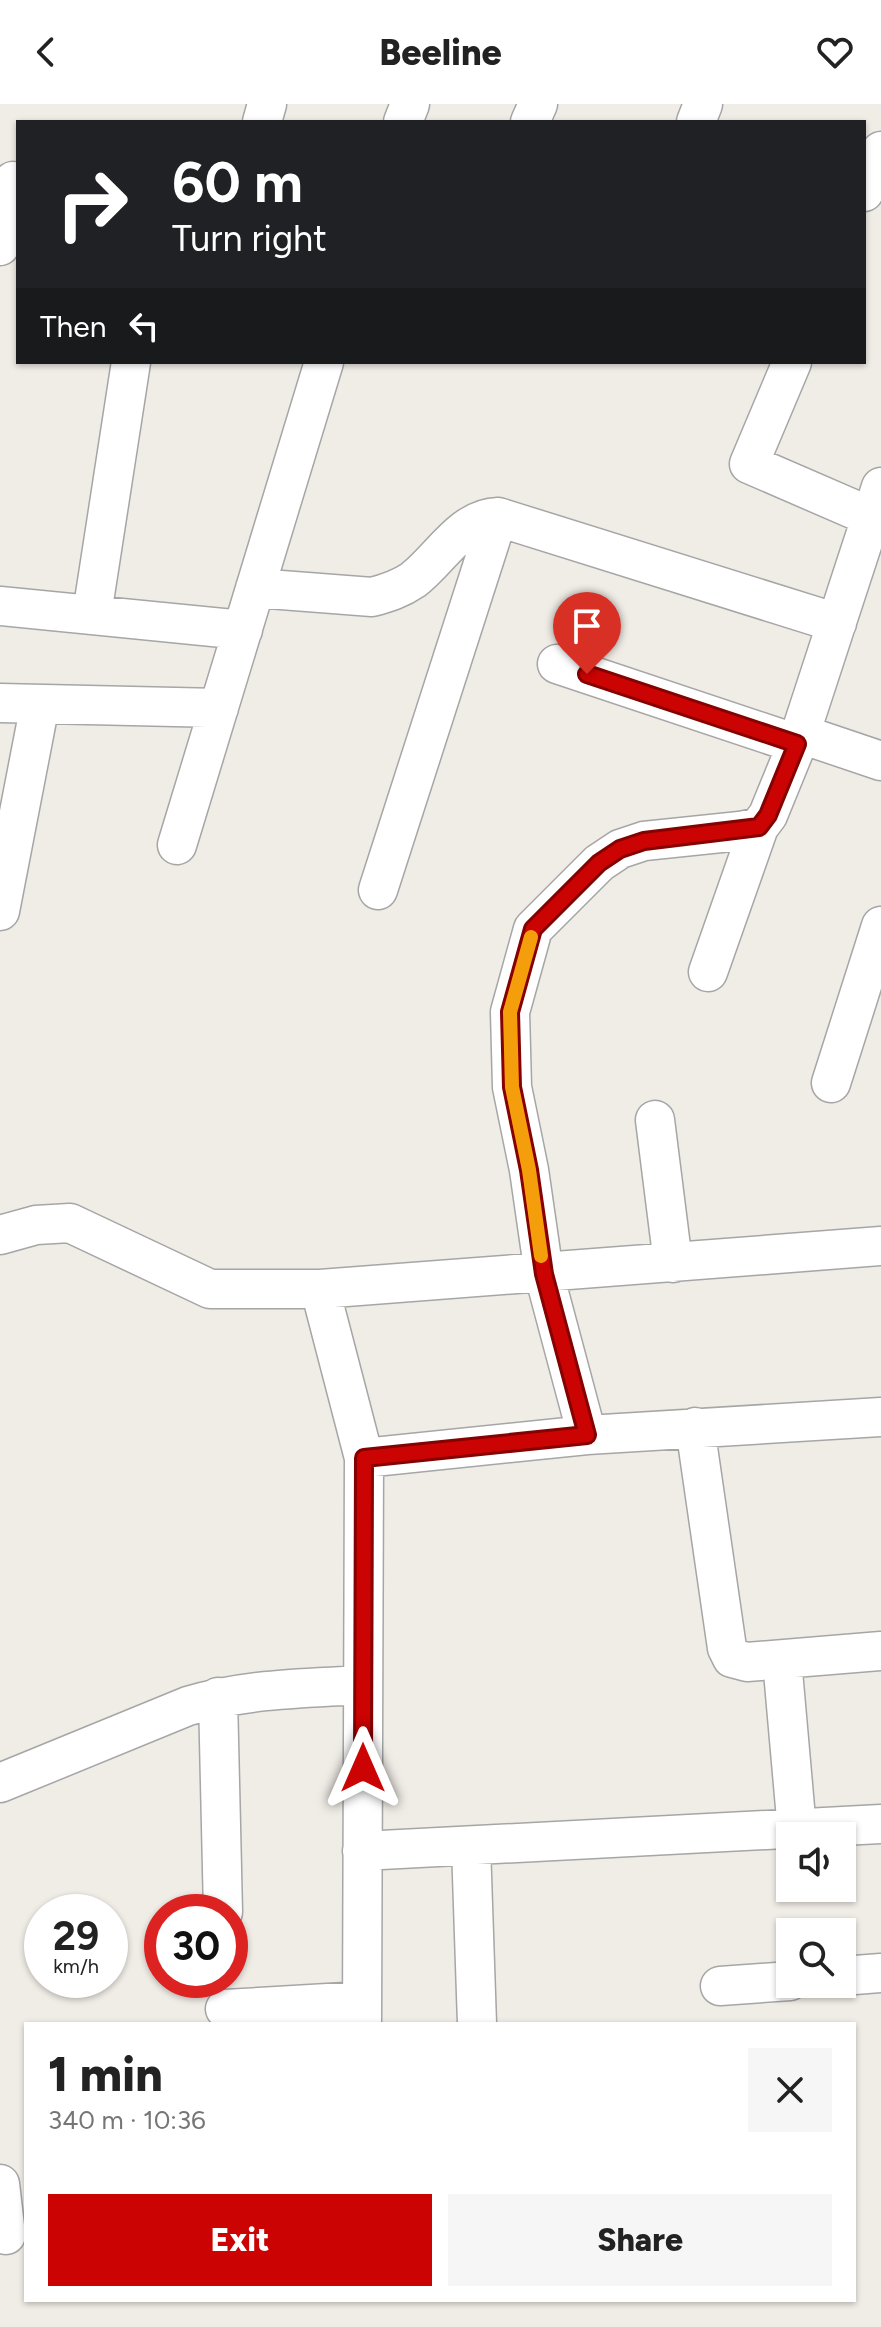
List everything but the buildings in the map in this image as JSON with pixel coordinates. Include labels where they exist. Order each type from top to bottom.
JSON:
[{"type":"street","points":[[866,187],[881,151]]},
{"type":"street","points":[[0,246],[10,181]]},
{"type":"street","points":[[92,614],[131,364]]},
{"type":"street","points":[[177,845],[323,364]]},
{"type":"street","points":[[708,972],[759,827],[768,815],[799,739],[875,502],[749,464],[791,364]]},
{"type":"street","points":[[255,588],[372,597],[390,592],[413,579],[467,528],[485,518],[498,517],[837,623]]},
{"type":"street","points":[[378,890],[498,517]]},
{"type":"street","points":[[0,606],[243,630]]},
{"type":"street","points":[[557,664],[799,739],[881,761]]},
{"type":"street","points":[[0,703],[219,708]]},
{"type":"street","points":[[0,911],[40,704]]},
{"type":"street","points":[[587,1435],[544,1274],[529,1170],[512,1087],[510,1012],[533,929],[599,863],[620,849],[644,841],[759,827]]},
{"type":"street","points":[[831,1083],[881,926]]},
{"type":"street","points":[[655,1120],[673,1263]]},
{"type":"street","points":[[0,1235],[36,1225],[70,1223],[88,1229],[198,1287],[320,1289],[881,1246]]},
{"type":"street","points":[[225,2004],[362,2012],[364,1458],[320,1289]]},
{"type":"street","points":[[364,1458],[587,1435],[881,1417]]},
{"type":"street","points":[[695,1427],[727,1648],[732,1658],[747,1662],[881,1651]]},
{"type":"street","points":[[782,1660],[796,1822]]},
{"type":"street","points":[[0,1783],[188,1706],[240,1691],[363,1685]]},
{"type":"street","points":[[218,1697],[223,1894]]},
{"type":"street","points":[[856,1826],[881,1824]]},
{"type":"street","points":[[362,1851],[776,1831]]},
{"type":"street","points":[[471,1846],[477,2022]]},
{"type":"street","points":[[856,1975],[881,1973]]},
{"type":"street","points":[[720,1986],[776,1982]]},
{"type":"street","points":[[0,2184],[6,2235]]},
{"type":"slow traffic","points":[[531,937],[510,1012],[512,1087],[529,1170],[541,1256]]},
{"type":"route","points":[[363,1768],[364,1458],[587,1435],[544,1274],[529,1170],[512,1087],[510,1012],[533,929],[599,863],[620,849],[644,841],[759,827],[768,815],[797,744],[587,674]]}]
